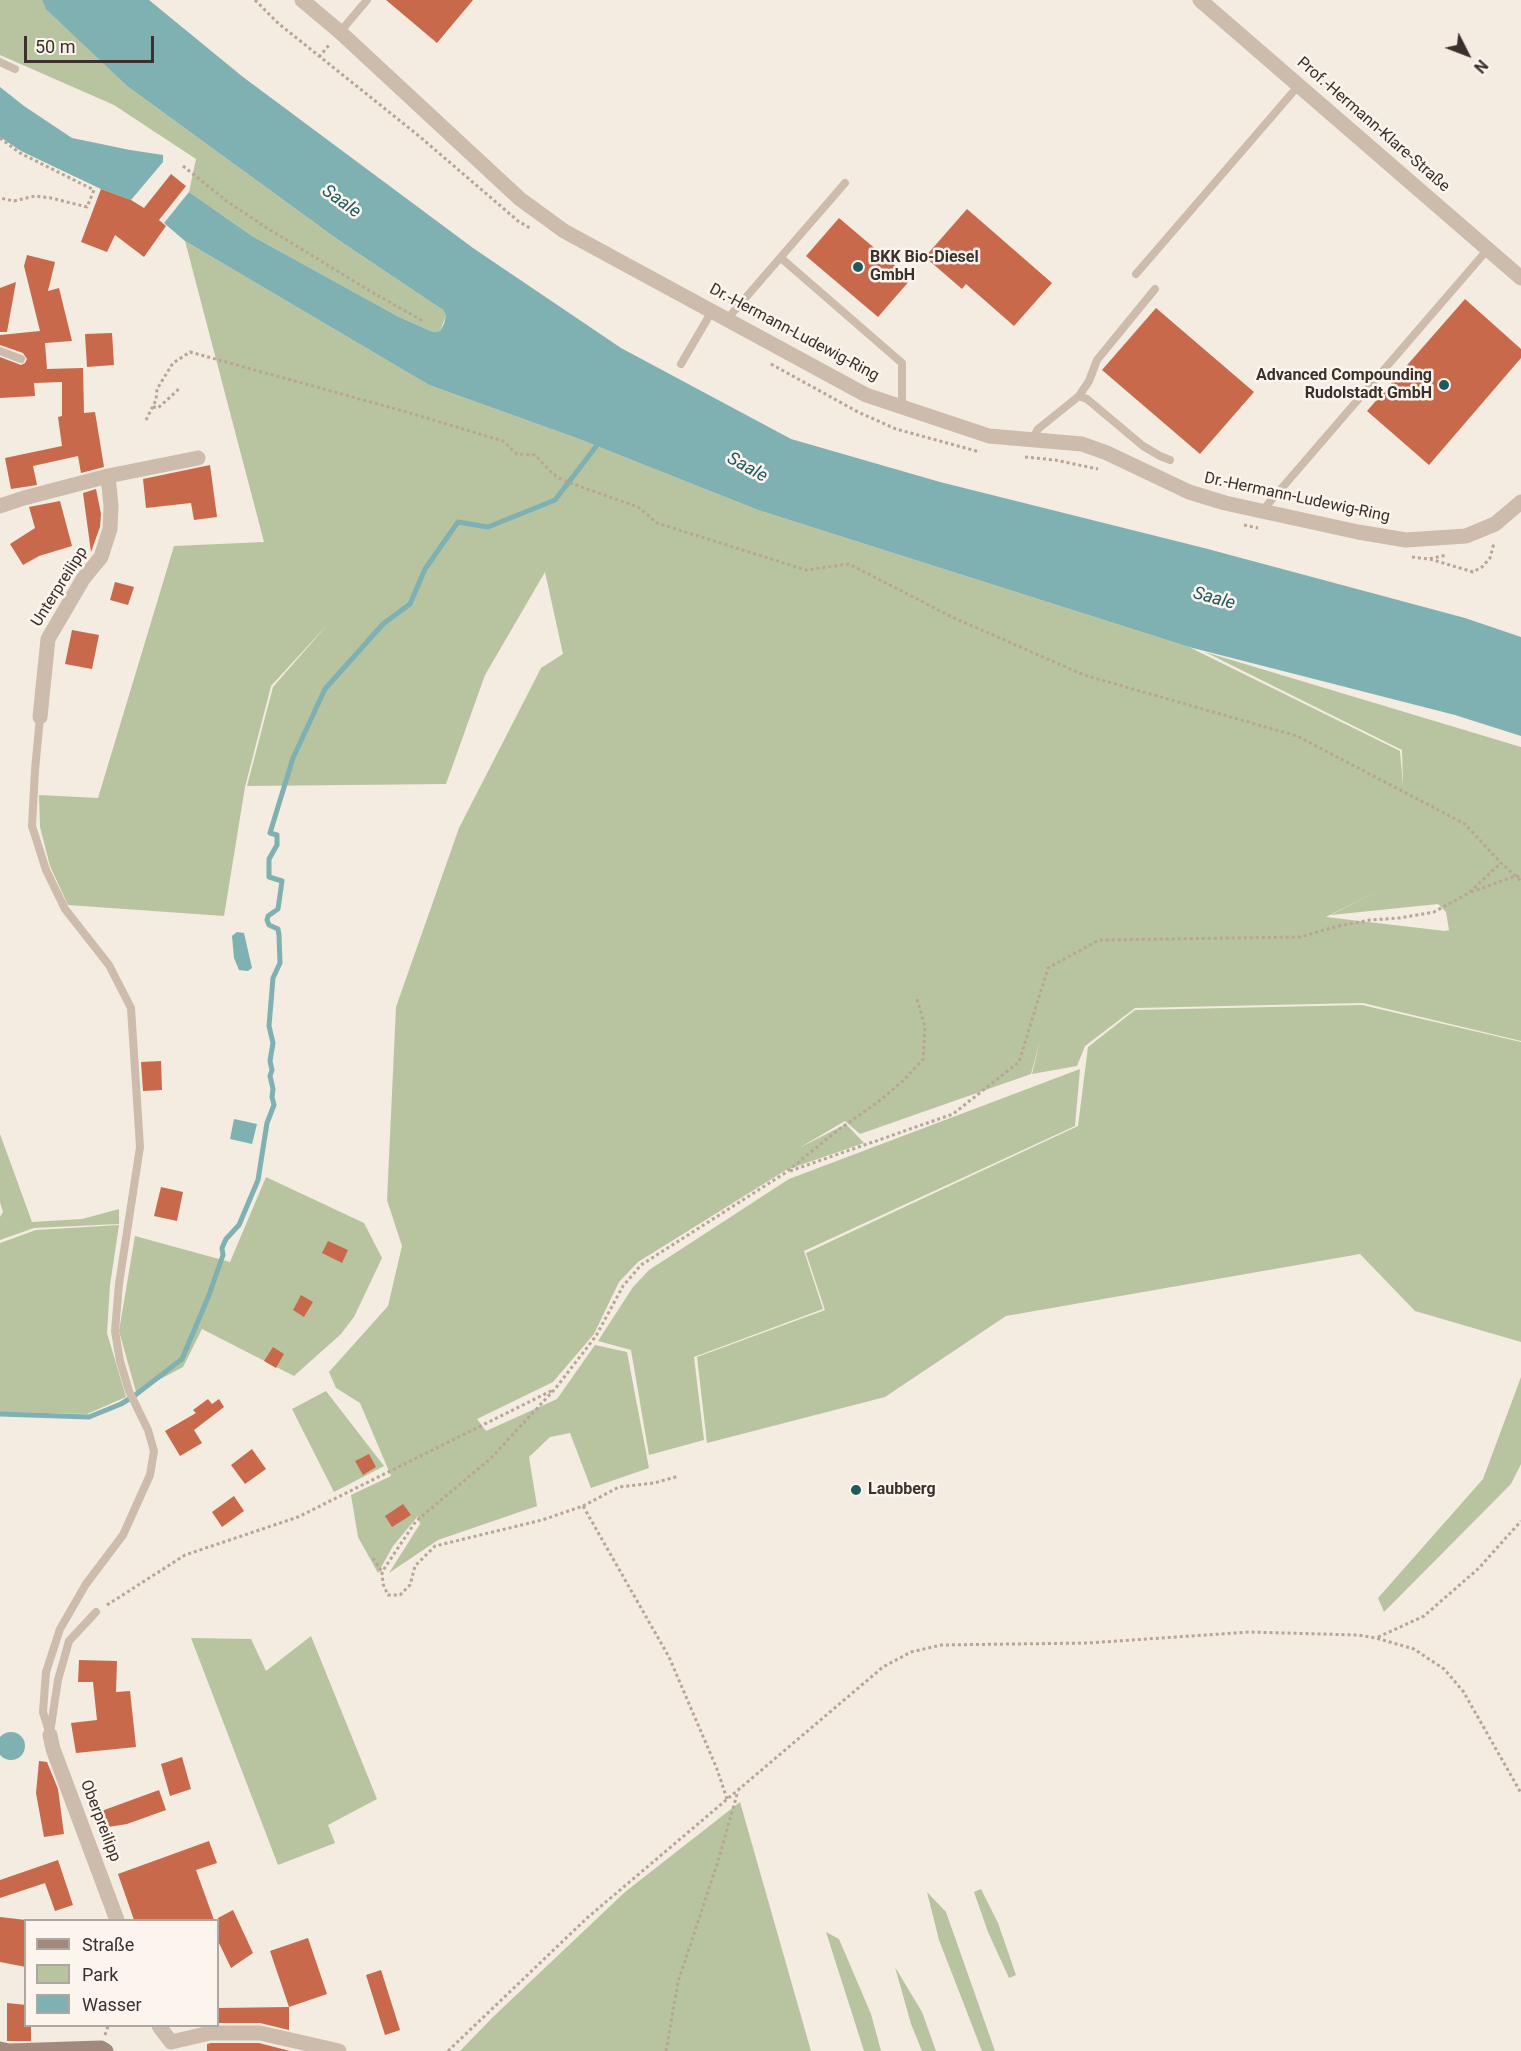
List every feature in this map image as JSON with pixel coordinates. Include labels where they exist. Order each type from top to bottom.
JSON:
[{"type":"street","name":"Dr.-Hermann-Ludewig-Ring","points":[[302,0],[340,32],[520,199],[564,231],[866,394],[989,436],[1082,444],[1107,453],[1189,492],[1225,503],[1406,540],[1466,536],[1495,524],[1521,502]]},
{"type":"street","name":"Prof.-Hermann-Klare-Straße","points":[[1200,0],[1521,278]]},
{"type":"street","points":[[0,506],[108,476],[198,458]]},
{"type":"street","name":"Unterpreilipp","points":[[40,717],[48,639],[83,579],[101,557],[111,529],[108,476]]},
{"type":"street","name":"Oberpreilipp","points":[[50,1735],[53,1749],[117,1919]]},
{"type":"street","points":[[160,2027],[169,2046],[210,2033],[260,2033],[339,2051]]},
{"type":"street","points":[[0,2049],[9,2051],[101,2048],[106,2051]]},
{"type":"lane","points":[[340,32],[368,0]]},
{"type":"lane","points":[[0,62],[15,69]]},
{"type":"lane","points":[[1136,274],[1299,85]]},
{"type":"lane","points":[[728,318],[845,183]]},
{"type":"lane","points":[[1262,511],[1488,249]]},
{"type":"lane","points":[[781,258],[902,363],[902,407]]},
{"type":"lane","points":[[1032,440],[1038,429],[1079,396],[1089,381],[1097,360],[1155,289]]},
{"type":"lane","points":[[681,364],[713,310]]},
{"type":"lane","points":[[0,351],[21,359]]},
{"type":"lane","points":[[1079,396],[1087,399],[1143,446],[1170,460]]},
{"type":"lane","points":[[40,717],[34,770],[32,826],[46,870],[65,909],[109,965],[131,1008],[140,1147],[120,1274],[115,1331],[120,1361],[129,1391],[148,1430],[154,1451],[150,1475],[123,1535],[86,1584],[60,1629],[45,1682],[43,1712],[50,1735]]},
{"type":"lane","points":[[50,1735],[58,1680],[69,1641],[96,1612]]},
{"type":"path","points":[[255,0],[279,24],[419,136],[518,221],[537,232]]},
{"type":"path","points":[[0,138],[20,153],[94,190],[87,207],[35,196],[14,201],[0,198]]},
{"type":"path","points":[[183,166],[228,202],[257,221],[423,321]]},
{"type":"path","points":[[146,420],[153,406],[157,389],[173,363],[190,352],[502,441],[518,454],[535,454],[553,474],[562,480],[638,507],[657,523],[806,570],[849,564],[952,617],[1084,675],[1297,736],[1465,824],[1501,863],[1521,879]]},
{"type":"path","points":[[762,359],[858,412],[897,429],[983,453]]},
{"type":"path","points":[[153,406],[158,408],[180,388]]},
{"type":"path","points":[[1024,457],[1055,460],[1100,469]]},
{"type":"path","points":[[1238,524],[1258,528]]},
{"type":"path","points":[[1406,556],[1428,559],[1473,572],[1482,567],[1490,558],[1495,539],[1484,544]]},
{"type":"path","points":[[1428,559],[1451,554]]},
{"type":"path","points":[[1469,893],[1501,863]]},
{"type":"path","points":[[785,1173],[953,1114],[1019,1062],[1048,968],[1099,940],[1300,936],[1370,920],[1434,912],[1469,893],[1516,876]]},
{"type":"path","points":[[382,1572],[416,1521],[490,1460],[555,1389],[596,1336],[623,1286],[641,1265],[785,1173],[904,1080],[923,1059],[925,1028],[916,996]]},
{"type":"path","points":[[96,1612],[184,1555],[297,1517],[555,1389]]},
{"type":"path","points":[[373,1558],[382,1572],[383,1584],[388,1594],[400,1595],[410,1586],[415,1566],[435,1546],[542,1520],[583,1506],[619,1487],[654,1483],[679,1476]]},
{"type":"path","points":[[583,1506],[669,1657],[717,1769],[727,1799]]},
{"type":"path","points":[[1376,1638],[1424,1616],[1479,1568],[1521,1521]]},
{"type":"path","points":[[448,2051],[587,1918],[883,1667],[911,1652],[941,1645],[1088,1643],[1250,1632],[1358,1635],[1376,1638],[1414,1649],[1444,1669],[1463,1691],[1521,1793]]},
{"type":"path","points":[[666,2051],[678,1982],[719,1858],[738,1789]]},
{"type":"green space","points":[[0,0],[42,0],[47,9],[127,86],[337,239],[443,310],[446,316],[440,331],[433,332],[399,317],[252,236],[189,192],[196,159],[114,105],[0,55]]},
{"type":"green space","points":[[185,241],[429,385],[579,439],[758,510],[1189,647],[1400,751],[1403,787],[1402,750],[1205,652],[1521,747],[1521,1041],[1363,1003],[1135,1008],[1085,1046],[1077,1066],[1032,1074],[1040,1041],[1031,1074],[860,1134],[845,1121],[799,1148],[846,1124],[864,1143],[786,1170],[638,1262],[619,1282],[594,1334],[553,1382],[477,1419],[486,1431],[557,1399],[595,1345],[627,1352],[649,1468],[591,1488],[570,1433],[550,1437],[529,1457],[537,1506],[438,1540],[389,1573],[420,1524],[418,1516],[393,1546],[378,1573],[358,1537],[351,1495],[391,1476],[360,1403],[336,1388],[329,1372],[388,1306],[402,1246],[387,1200],[396,1007],[459,828],[541,668],[563,654],[545,572],[485,675],[446,784],[247,786],[273,687],[328,624],[271,686],[245,787],[224,916],[68,905],[50,866],[40,827],[39,795],[98,798],[174,546],[264,542]],"holes":[[[1378,891],[1331,915],[1438,904],[1446,912],[1449,930],[1326,917]]]},
{"type":"green space","points":[[1362,1005],[1521,1042],[1521,1342],[1415,1311],[1360,1254],[1006,1316],[885,1397],[707,1443],[697,1357],[825,1310],[806,1253],[1078,1126],[1088,1047],[1135,1010]]},
{"type":"green space","points":[[1080,1069],[1075,1126],[804,1251],[823,1309],[694,1357],[704,1440],[649,1455],[631,1350],[598,1341],[633,1287],[649,1270],[789,1179]]},
{"type":"green space","points":[[0,1134],[32,1222],[82,1219],[119,1209],[119,1224],[34,1228],[0,1240],[0,1217],[3,1212],[0,1202]]},
{"type":"green space","points":[[266,1177],[364,1223],[382,1258],[354,1317],[341,1334],[294,1376],[202,1329],[183,1367],[136,1392],[119,1331],[135,1236],[230,1262]]},
{"type":"green space","points":[[119,1225],[110,1285],[107,1333],[126,1397],[87,1414],[0,1412],[0,1243],[36,1230]]},
{"type":"green space","points":[[1521,1377],[1521,1464],[1511,1484],[1384,1612],[1378,1598],[1483,1479]]},
{"type":"green space","points":[[326,1391],[384,1466],[334,1492],[292,1409]]},
{"type":"green space","points":[[311,1636],[377,1799],[328,1825],[335,1843],[278,1865],[191,1638],[251,1639],[266,1671]]},
{"type":"green space","points":[[740,1802],[811,2051],[460,2051],[625,1892]]},
{"type":"green space","points":[[981,1889],[998,1923],[1016,1975],[1009,1978],[988,1932],[974,1892]]},
{"type":"green space","points":[[927,1892],[946,1912],[995,2051],[982,2051],[939,1940]]},
{"type":"green space","points":[[826,1932],[839,1939],[871,2014],[881,2051],[864,2051]]},
{"type":"green space","points":[[895,1967],[922,2012],[936,2051],[922,2051],[911,2024]]},
{"type":"water","name":"Saale","points":[[42,0],[149,0],[243,77],[473,248],[621,348],[791,439],[940,482],[1204,548],[1465,618],[1521,637],[1521,736],[1455,715],[1189,647],[758,510],[579,439],[429,385],[185,241],[164,223],[189,192],[252,236],[399,317],[433,332],[440,331],[444,324],[446,316],[443,310],[337,239],[127,86],[46,9]]},
{"type":"water","points":[[0,87],[72,138],[163,155],[163,162],[131,200],[101,189],[21,151],[0,137]]},
{"type":"water","points":[[237,932],[244,933],[252,968],[248,971],[239,970],[234,958],[232,936]]},
{"type":"water","points":[[234,1119],[257,1124],[252,1144],[230,1139]]},
{"type":"water","points":[[6,1733],[16,1733],[24,1741],[24,1751],[16,1759],[6,1759],[-1,1753],[-1,1739]]},
{"type":"building","points":[[386,0],[473,0],[437,43]]},
{"type":"building","points":[[171,174],[186,186],[159,220],[166,226],[144,257],[115,235],[107,252],[81,242],[101,189],[131,200],[144,208]]},
{"type":"building","points":[[967,209],[1052,283],[1014,326],[966,284],[962,289],[925,257]]},
{"type":"building","name":"BKK Bio-Diesel GmbH","points":[[839,218],[911,279],[878,317],[806,256]]},
{"type":"building","points":[[27,255],[55,262],[48,291],[59,288],[72,341],[45,343],[47,369],[83,368],[84,413],[95,412],[104,467],[81,473],[78,456],[33,466],[37,485],[11,489],[5,458],[62,446],[58,417],[62,416],[62,382],[34,383],[35,396],[0,398],[0,357],[21,365],[27,359],[23,353],[0,345],[0,335],[40,331],[24,266]]},
{"type":"building","points":[[16,282],[7,332],[0,332],[0,288]]},
{"type":"building","name":"Advanced Compounding Rudolstadt GmbH","points":[[1465,299],[1521,349],[1521,358],[1429,465],[1367,411]]},
{"type":"building","points":[[1156,308],[1254,392],[1200,454],[1102,370]]},
{"type":"building","points":[[112,333],[114,365],[87,367],[85,334]]},
{"type":"building","points":[[210,465],[217,517],[194,520],[191,503],[146,508],[143,479]]},
{"type":"building","points":[[96,489],[101,514],[100,527],[91,552],[83,493]]},
{"type":"building","points":[[60,501],[72,546],[39,556],[23,565],[10,544],[35,528],[29,507]]},
{"type":"building","points":[[115,582],[134,587],[128,605],[110,600]]},
{"type":"building","points":[[72,630],[99,635],[92,669],[65,664]]},
{"type":"building","points":[[161,1061],[162,1090],[143,1091],[141,1062]]},
{"type":"building","points":[[161,1187],[183,1192],[177,1221],[154,1216]]},
{"type":"building","points":[[328,1241],[348,1250],[342,1263],[322,1253]]},
{"type":"building","points":[[301,1295],[313,1302],[304,1317],[293,1310]]},
{"type":"building","points":[[273,1347],[284,1354],[276,1368],[264,1361]]},
{"type":"building","points":[[208,1399],[212,1404],[219,1399],[224,1407],[194,1430],[202,1443],[180,1456],[165,1431],[196,1413],[193,1410]]},
{"type":"building","points":[[252,1449],[266,1469],[245,1484],[231,1465]]},
{"type":"building","points":[[369,1454],[376,1467],[363,1475],[355,1461]]},
{"type":"building","points":[[234,1496],[244,1511],[222,1527],[212,1512]]},
{"type":"building","points":[[403,1504],[411,1515],[392,1527],[385,1516]]},
{"type":"building","points":[[79,1660],[117,1661],[116,1692],[130,1691],[136,1747],[76,1753],[71,1723],[97,1720],[93,1682],[78,1682]]},
{"type":"building","points":[[182,1757],[191,1789],[170,1796],[161,1764]]},
{"type":"building","points":[[39,1761],[47,1762],[58,1789],[64,1834],[44,1837],[36,1793]]},
{"type":"building","points":[[159,1790],[166,1810],[127,1824],[102,1828],[96,1813]]},
{"type":"building","points":[[209,1841],[217,1863],[196,1870],[214,1919],[134,1919],[118,1874]]},
{"type":"building","points":[[58,1860],[73,1905],[55,1911],[45,1883],[0,1898],[0,1880]]},
{"type":"building","points":[[233,1910],[253,1953],[231,1968],[219,1943],[218,1918]]},
{"type":"building","points":[[0,1917],[24,1920],[24,1967],[0,1962]]},
{"type":"building","points":[[308,1938],[327,1994],[289,2007],[270,1951]]},
{"type":"building","points":[[381,1970],[400,2030],[385,2035],[366,1975]]},
{"type":"building","points":[[7,2003],[24,2005],[24,2027],[31,2027],[31,2041],[7,2041]]},
{"type":"building","points":[[289,2007],[289,2030],[260,2023],[219,2023],[219,2008]]},
{"type":"building","points":[[259,2043],[290,2051],[207,2051],[207,2044]]},
{"type":"waterway","points":[[0,1414],[89,1417],[134,1396],[182,1359],[209,1295],[223,1255],[222,1248],[226,1239],[239,1225],[258,1180],[267,1123],[274,1105],[270,1076],[273,1043],[269,1026],[273,978],[280,963],[279,935],[278,929],[269,925],[267,920],[268,916],[278,909],[282,881],[269,877],[269,859],[277,845],[277,835],[270,833],[293,758],[325,689],[383,624],[410,604],[425,569],[458,522],[488,527],[555,500],[601,440]]},
{"type":"place","name":"BKK Bio-Diesel GmbH","points":[[858,267]]},
{"type":"place","name":"Advanced Compounding Rudolstadt GmbH","points":[[1444,385]]},
{"type":"place","name":"Laubberg","points":[[856,1490]]}]
